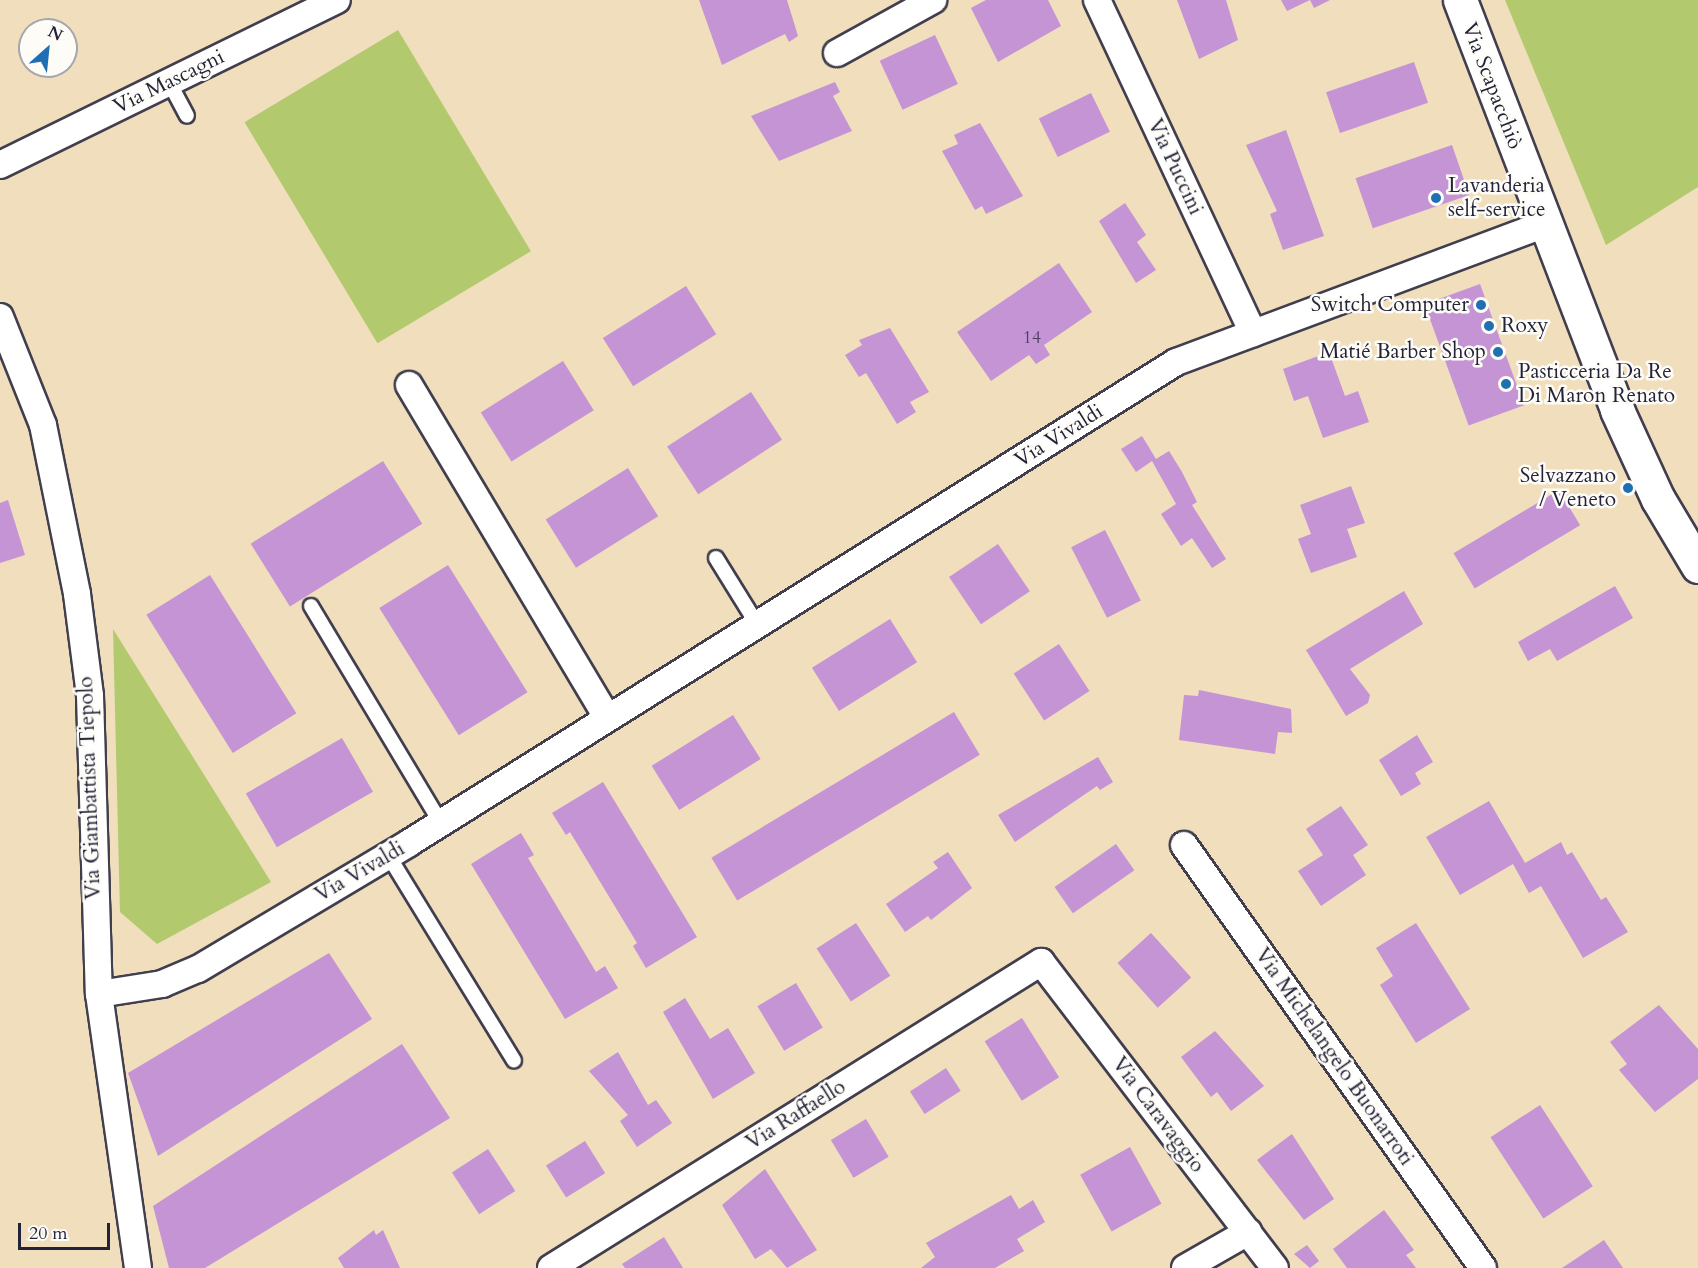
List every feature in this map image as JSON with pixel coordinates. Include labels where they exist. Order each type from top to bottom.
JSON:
[{"type":"street","name":"Via Mascagni","points":[[0,165],[337,0]]},
{"type":"street","points":[[837,52],[933,0]]},
{"type":"street","name":"Via Puccini","points":[[1097,0],[1253,333]]},
{"type":"street","name":"Via Scapacchiò","points":[[1460,0],[1617,410],[1658,499],[1698,566]]},
{"type":"street","name":"Via Vivaldi","points":[[99,994],[162,984],[198,969],[441,823],[1176,362],[1545,224]]},
{"type":"street","name":"Via Giambattista Tiepolo","points":[[0,317],[43,425],[77,594],[90,696],[99,994],[138,1268]]},
{"type":"street","points":[[409,385],[607,717]]},
{"type":"street","name":"Via Michelangelo Buonarroti","points":[[1184,845],[1483,1268]]},
{"type":"street","name":"Via Caravaggio","points":[[1041,962],[1275,1268]]},
{"type":"street","name":"Via Raffaello","points":[[551,1268],[1041,962]]},
{"type":"street","points":[[1185,1268],[1248,1232]]},
{"type":"lane","points":[[169,82],[187,116]]},
{"type":"lane","points":[[716,558],[757,624]]},
{"type":"lane","points":[[311,606],[441,823]]},
{"type":"lane","points":[[388,855],[514,1061]]},
{"type":"green space","points":[[1505,0],[1698,0],[1698,187],[1606,245]]},
{"type":"green space","points":[[398,30],[531,251],[377,343],[245,122]]},
{"type":"green space","points":[[113,629],[271,882],[157,944],[120,912]]},
{"type":"building","points":[[699,0],[787,0],[798,36],[789,42],[785,34],[722,65]]},
{"type":"building","points":[[986,0],[1048,0],[1061,26],[998,62],[971,8]]},
{"type":"building","points":[[1177,0],[1226,0],[1238,40],[1199,59]]},
{"type":"building","points":[[1281,0],[1310,0],[1287,11]]},
{"type":"building","points":[[1310,0],[1330,0],[1314,8]]},
{"type":"building","points":[[935,35],[958,84],[903,110],[880,61]]},
{"type":"building","points":[[1414,62],[1428,103],[1340,133],[1326,92]]},
{"type":"building","points":[[835,82],[840,92],[833,96],[852,131],[779,161],[751,116]]},
{"type":"building","points":[[1091,93],[1110,132],[1058,157],[1039,118]]},
{"type":"building","points":[[980,123],[1023,196],[986,214],[982,206],[975,210],[942,151],[958,144],[954,135]]},
{"type":"building","points":[[1286,130],[1324,236],[1283,250],[1270,214],[1277,211],[1246,145]]},
{"type":"building","points":[[1452,145],[1469,195],[1373,228],[1356,178]]},
{"type":"building","points":[[1125,203],[1146,235],[1137,242],[1156,270],[1136,283],[1099,221]]},
{"type":"building","points":[[1059,263],[1092,312],[1044,345],[1050,355],[1036,364],[1029,355],[991,381],[957,332]]},
{"type":"building","points":[[1480,284],[1524,405],[1469,425],[1425,304]]},
{"type":"building","points":[[686,286],[716,334],[633,386],[603,338]]},
{"type":"building","points":[[890,328],[929,392],[910,402],[916,412],[897,424],[866,373],[859,377],[845,355],[862,345],[859,340]]},
{"type":"building","points":[[1329,352],[1345,396],[1358,391],[1369,422],[1323,438],[1308,396],[1294,401],[1283,369]]},
{"type":"building","points":[[563,361],[594,410],[511,462],[481,412]]},
{"type":"building","points":[[751,392],[782,440],[698,494],[667,446]]},
{"type":"building","points":[[1142,436],[1156,459],[1169,451],[1182,472],[1197,502],[1192,505],[1226,559],[1212,568],[1192,538],[1181,546],[1161,514],[1176,504],[1152,461],[1136,472],[1121,449]]},
{"type":"building","points":[[383,461],[422,524],[290,606],[251,544]]},
{"type":"building","points":[[628,468],[658,516],[576,568],[546,519]]},
{"type":"building","points":[[1351,486],[1365,523],[1347,529],[1357,557],[1311,573],[1298,539],[1311,534],[1300,505]]},
{"type":"building","points":[[1559,490],[1580,525],[1475,588],[1454,553]]},
{"type":"building","points":[[8,500],[25,555],[0,563],[0,503]]},
{"type":"building","points":[[1105,530],[1141,600],[1107,618],[1071,547]]},
{"type":"building","points":[[998,544],[1030,591],[981,624],[949,577]]},
{"type":"building","points":[[448,565],[527,692],[459,735],[379,608]]},
{"type":"building","points":[[210,575],[296,713],[233,753],[146,615]]},
{"type":"building","points":[[1615,586],[1633,618],[1557,661],[1550,649],[1528,661],[1518,642]]},
{"type":"building","points":[[1404,591],[1423,624],[1350,669],[1370,695],[1368,703],[1346,716],[1306,650]]},
{"type":"building","points":[[890,619],[917,662],[839,711],[812,668]]},
{"type":"building","points":[[1059,644],[1089,691],[1044,720],[1014,673]]},
{"type":"building","points":[[1199,690],[1291,709],[1292,733],[1278,732],[1275,754],[1179,740],[1184,695],[1198,696]]},
{"type":"building","points":[[954,712],[980,755],[737,901],[711,858]]},
{"type":"building","points":[[733,715],[761,759],[679,810],[652,766]]},
{"type":"building","points":[[1417,735],[1433,762],[1415,773],[1421,784],[1401,796],[1379,760]]},
{"type":"building","points":[[342,738],[373,792],[277,847],[246,794]]},
{"type":"building","points":[[1098,757],[1113,782],[1100,790],[1097,786],[1015,842],[998,815]]},
{"type":"building","points":[[603,782],[697,937],[646,968],[633,946],[637,943],[570,832],[566,835],[552,813]]},
{"type":"building","points":[[1489,801],[1525,863],[1561,842],[1567,855],[1572,852],[1601,900],[1606,897],[1628,932],[1583,958],[1541,886],[1529,893],[1513,864],[1460,895],[1426,837]]},
{"type":"building","points":[[1341,806],[1368,845],[1353,855],[1366,875],[1321,906],[1298,871],[1323,855],[1306,829]]},
{"type":"building","points":[[521,833],[534,855],[528,858],[596,972],[605,966],[618,988],[565,1019],[471,864]]},
{"type":"building","points":[[1116,844],[1134,870],[1073,913],[1055,887]]},
{"type":"building","points":[[948,852],[972,888],[931,920],[928,916],[905,932],[886,904],[938,868],[933,862]]},
{"type":"building","points":[[856,923],[890,976],[851,1001],[817,949]]},
{"type":"building","points":[[1416,923],[1470,1009],[1416,1043],[1380,985],[1393,976],[1376,948]]},
{"type":"building","points":[[1151,933],[1191,978],[1158,1008],[1118,963]]},
{"type":"building","points":[[329,953],[372,1019],[158,1156],[128,1073]]},
{"type":"building","points":[[796,983],[823,1028],[784,1051],[757,1006]]},
{"type":"building","points":[[685,998],[710,1039],[728,1028],[755,1073],[713,1099],[663,1012]]},
{"type":"building","points":[[1659,1005],[1698,1049],[1698,1079],[1655,1112],[1619,1070],[1627,1064],[1610,1042]]},
{"type":"building","points":[[1022,1018],[1059,1077],[1022,1101],[985,1041]]},
{"type":"building","points":[[1215,1031],[1264,1086],[1231,1111],[1217,1092],[1211,1097],[1181,1057]]},
{"type":"building","points":[[402,1044],[450,1118],[205,1268],[169,1268],[153,1206]]},
{"type":"building","points":[[618,1052],[648,1105],[656,1100],[672,1123],[637,1147],[620,1121],[628,1115],[589,1071]]},
{"type":"building","points":[[946,1068],[961,1091],[925,1114],[910,1091]]},
{"type":"building","points":[[1540,1105],[1593,1186],[1543,1218],[1491,1137]]},
{"type":"building","points":[[866,1119],[889,1157],[854,1178],[831,1140]]},
{"type":"building","points":[[1292,1134],[1334,1199],[1304,1220],[1257,1160]]},
{"type":"building","points":[[585,1141],[605,1173],[566,1198],[546,1165]]},
{"type":"building","points":[[1130,1147],[1162,1204],[1112,1231],[1080,1175]]},
{"type":"building","points":[[488,1149],[515,1191],[479,1214],[452,1172]]},
{"type":"building","points":[[765,1169],[817,1250],[787,1268],[771,1249],[755,1259],[722,1205]]},
{"type":"building","points":[[1011,1195],[1019,1209],[1033,1200],[1045,1222],[1017,1239],[1024,1251],[995,1268],[921,1268],[935,1257],[926,1243]]},
{"type":"building","points":[[1384,1210],[1414,1250],[1406,1255],[1416,1268],[1347,1268],[1333,1249]]},
{"type":"building","points":[[374,1230],[376,1235],[383,1230],[400,1268],[344,1268],[338,1258]]},
{"type":"building","points":[[664,1237],[683,1268],[625,1268],[622,1264]]},
{"type":"building","points":[[1604,1240],[1623,1268],[1562,1268]]},
{"type":"building","points":[[1307,1245],[1319,1261],[1310,1268],[1294,1254]]},
{"type":"place","name":"Lavanderia self-service","points":[[1436,198]]},
{"type":"place","name":"Switch Computer","points":[[1481,305]]},
{"type":"place","name":"Roxy","points":[[1489,326]]},
{"type":"place","name":"Matié Barber Shop","points":[[1498,352]]},
{"type":"place","name":"Pasticceria Da Re Di Maron Renato","points":[[1506,384]]},
{"type":"place","name":"Selvazzano / Veneto","points":[[1628,488]]}]
